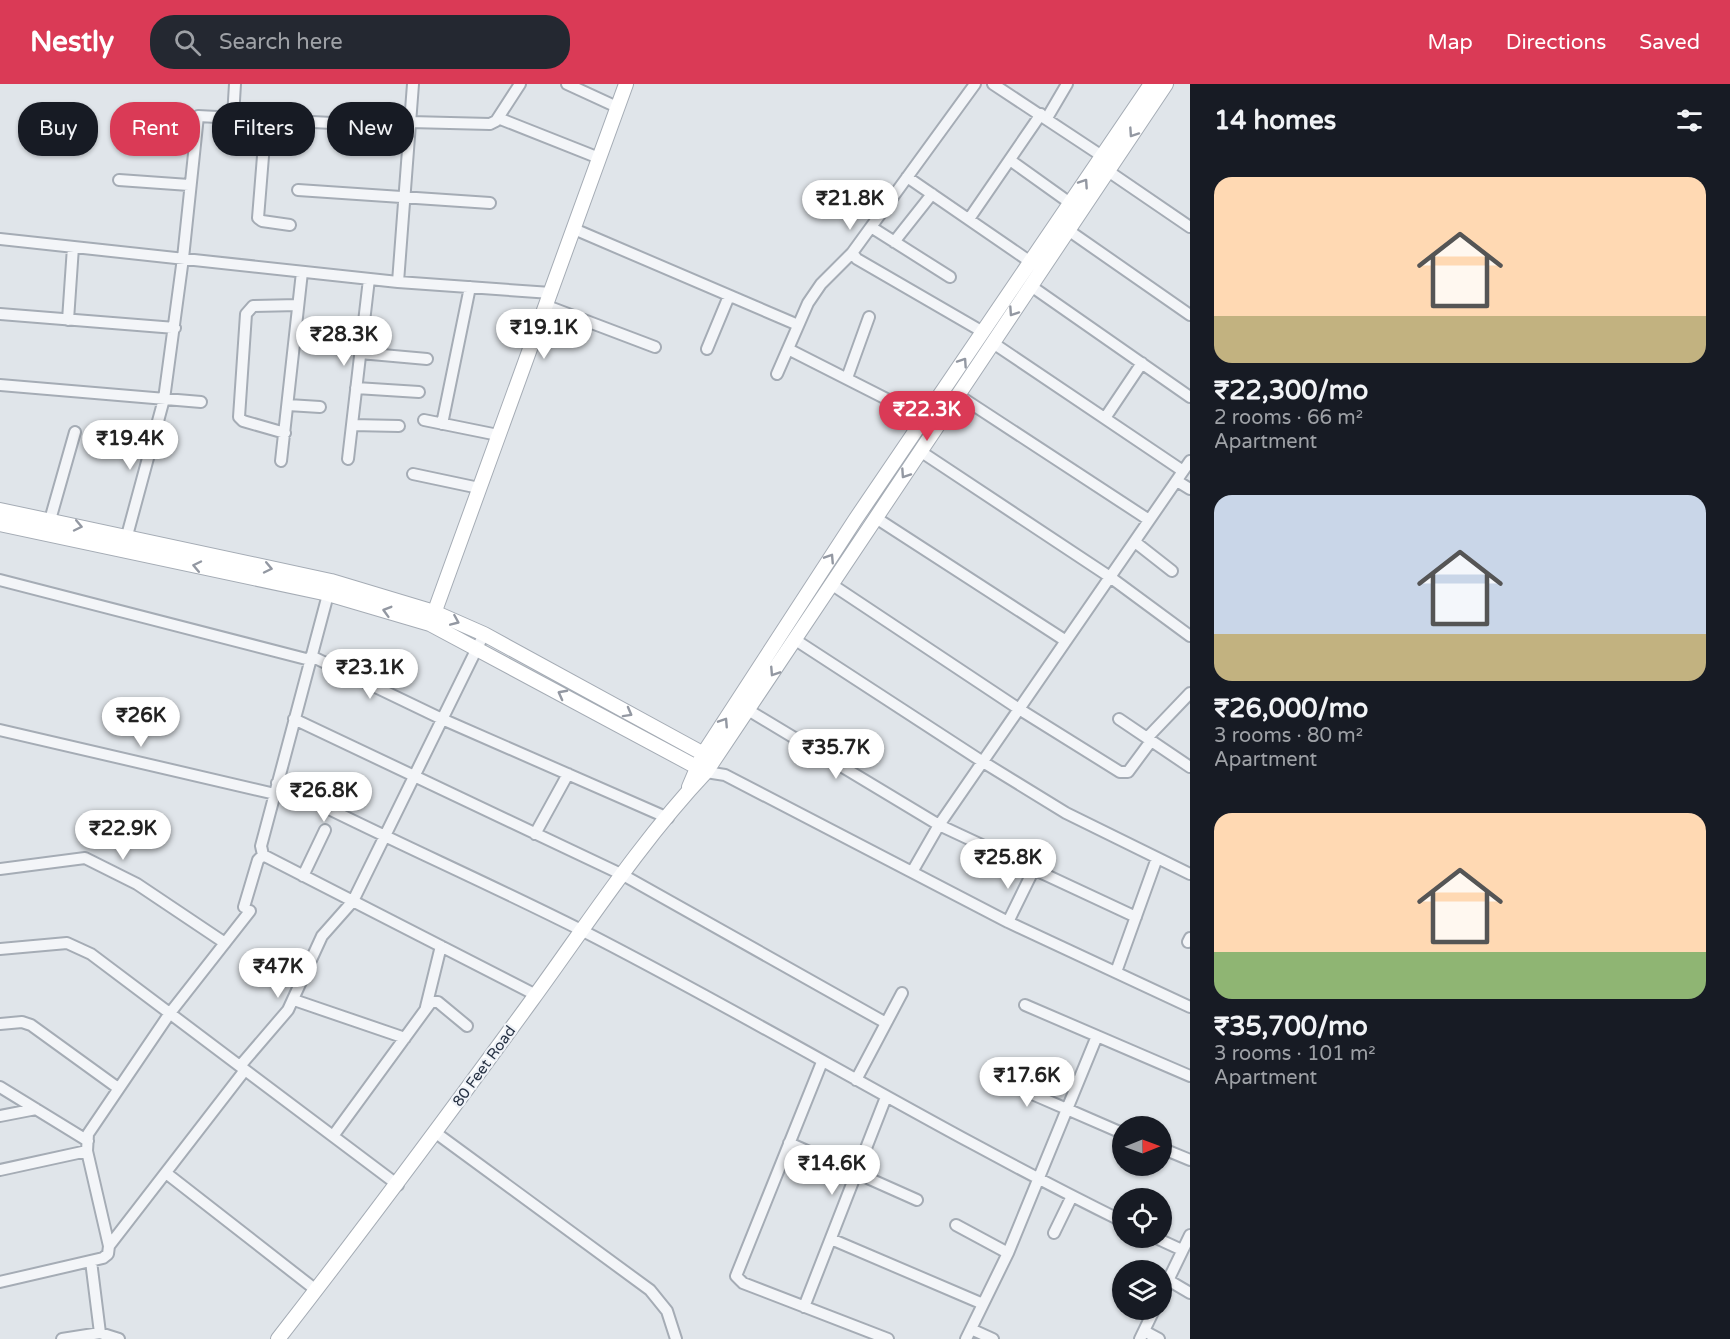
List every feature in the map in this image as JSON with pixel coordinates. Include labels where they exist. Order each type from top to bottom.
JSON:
[{"type":"main road","points":[[432,618],[626,84]]},
{"type":"main road","points":[[705,763],[924,418],[983,332],[1068,230],[1151,84]]},
{"type":"main road","points":[[705,763],[748,711],[1031,286],[1036,266],[1070,203],[1108,163],[1166,84]]},
{"type":"main road","points":[[0,510],[48,527],[330,587],[484,634],[705,763]]},
{"type":"main road","points":[[0,524],[48,527]]},
{"type":"main road","points":[[432,618],[477,648],[705,763]]},
{"type":"main road","name":"80 Feet Road","points":[[278,1339],[398,1185],[623,875],[687,792],[705,763]]},
{"type":"street","points":[[234,102],[236,84]]},
{"type":"street","points":[[412,102],[413,84]]},
{"type":"street","points":[[414,125],[483,125],[498,118],[520,84]]},
{"type":"street","points":[[567,84],[617,107]]},
{"type":"street","points":[[777,374],[798,325],[820,284],[852,253],[975,84]]},
{"type":"street","points":[[993,84],[1044,116],[1190,227]]},
{"type":"street","points":[[969,219],[1067,84]]},
{"type":"street","points":[[125,544],[164,399],[183,258],[198,116],[212,116]]},
{"type":"street","points":[[498,118],[599,158]]},
{"type":"street","points":[[263,156],[258,218],[262,221],[290,225]]},
{"type":"street","points":[[398,282],[408,156]]},
{"type":"street","points":[[1010,160],[1070,203]]},
{"type":"street","points":[[907,177],[1036,266]]},
{"type":"street","points":[[119,180],[189,185]]},
{"type":"street","points":[[298,190],[490,203]]},
{"type":"street","points":[[894,242],[932,194]]},
{"type":"street","points":[[871,227],[950,277]]},
{"type":"street","points":[[574,229],[798,325]]},
{"type":"street","points":[[1068,230],[1190,315]]},
{"type":"street","points":[[0,239],[398,282],[470,287],[549,299],[655,347]]},
{"type":"street","points":[[68,320],[73,247]]},
{"type":"street","points":[[852,253],[857,259],[983,332]]},
{"type":"street","points":[[281,461],[302,272]]},
{"type":"street","points":[[348,459],[369,279]]},
{"type":"street","points":[[1031,286],[1190,398]]},
{"type":"street","points":[[442,424],[470,287]]},
{"type":"street","points":[[707,349],[729,296]]},
{"type":"street","points":[[285,433],[243,421],[238,417],[246,314],[253,306],[298,305]]},
{"type":"street","points":[[0,314],[174,328]]},
{"type":"street","points":[[847,378],[869,317]]},
{"type":"street","points":[[993,343],[1105,418],[1180,476],[1190,489]]},
{"type":"street","points":[[788,349],[924,418]]},
{"type":"street","points":[[360,353],[427,359]]},
{"type":"street","points":[[1105,418],[1142,363]]},
{"type":"street","points":[[0,385],[201,402]]},
{"type":"street","points":[[356,388],[419,392]]},
{"type":"street","points":[[958,395],[1149,520]]},
{"type":"street","points":[[288,405],[320,407]]},
{"type":"street","points":[[424,420],[498,435]]},
{"type":"street","points":[[352,425],[399,426]]},
{"type":"street","points":[[48,527],[75,432]]},
{"type":"street","points":[[920,451],[1110,577],[1190,636]]},
{"type":"street","points":[[912,872],[939,825],[1190,461]]},
{"type":"street","points":[[413,474],[479,488]]},
{"type":"street","points":[[876,518],[1066,641]]},
{"type":"street","points":[[1134,542],[1172,571]]},
{"type":"street","points":[[0,580],[311,658],[442,719],[668,818]]},
{"type":"street","points":[[831,584],[1019,709],[1124,773],[1149,739],[1189,696]]},
{"type":"street","points":[[330,587],[261,846],[263,855],[536,995]]},
{"type":"street","points":[[109,1246],[294,1000],[322,936],[353,901],[484,634]]},
{"type":"street","points":[[794,639],[982,762],[1066,813],[1190,874]]},
{"type":"street","points":[[748,711],[939,825],[1136,917]]},
{"type":"street","points":[[294,719],[623,875],[886,1023]]},
{"type":"street","points":[[1119,719],[1190,767]]},
{"type":"street","points":[[0,729],[276,789],[582,931],[1039,1180],[1112,1216]]},
{"type":"street","points":[[705,763],[1008,922],[1190,1007]]},
{"type":"street","points":[[535,834],[568,774]]},
{"type":"street","points":[[303,876],[325,830]]},
{"type":"street","points":[[0,1282],[91,1261],[108,1254],[109,1246],[88,1146],[92,1124],[170,1013],[225,943],[247,909],[258,860],[263,855]]},
{"type":"street","points":[[0,869],[85,858],[137,884],[225,943]]},
{"type":"street","points":[[1116,972],[1157,858]]},
{"type":"street","points":[[1008,922],[1034,869]]},
{"type":"street","points":[[0,949],[67,943],[90,954],[398,1185]]},
{"type":"street","points":[[425,1010],[441,946]]},
{"type":"street","points":[[856,1080],[902,993]]},
{"type":"street","points":[[294,1000],[405,1038]]},
{"type":"street","points":[[333,1136],[431,1002],[438,1002],[467,1026]]},
{"type":"street","points":[[1025,1005],[1190,1076]]},
{"type":"street","points":[[0,1024],[22,1022],[31,1025],[118,1088]]},
{"type":"street","points":[[993,1339],[968,1334],[1008,1253],[1097,1036]]},
{"type":"street","points":[[822,1062],[736,1276],[743,1283],[888,1339]]},
{"type":"street","points":[[999,1080],[1112,1129]]},
{"type":"street","points":[[0,1087],[88,1146]]},
{"type":"street","points":[[804,1307],[886,1096]]},
{"type":"street","points":[[0,1116],[36,1109]]},
{"type":"street","points":[[436,1133],[651,1290],[667,1311],[676,1339]]},
{"type":"street","points":[[789,1143],[918,1200]]},
{"type":"street","points":[[0,1170],[88,1146]]},
{"type":"street","points":[[1172,1153],[1190,1160]]},
{"type":"street","points":[[166,1173],[316,1290]]},
{"type":"street","points":[[1054,1233],[1072,1196]]},
{"type":"street","points":[[956,1225],[1008,1253]]},
{"type":"street","points":[[831,1239],[983,1304]]},
{"type":"street","points":[[1172,1240],[1187,1242],[1172,1272]]},
{"type":"street","points":[[91,1261],[100,1333]]},
{"type":"street","points":[[1172,1282],[1190,1293]]},
{"type":"street","points":[[1149,1320],[1142,1335],[1159,1339]]},
{"type":"street","points":[[62,1339],[100,1333],[119,1339]]}]
